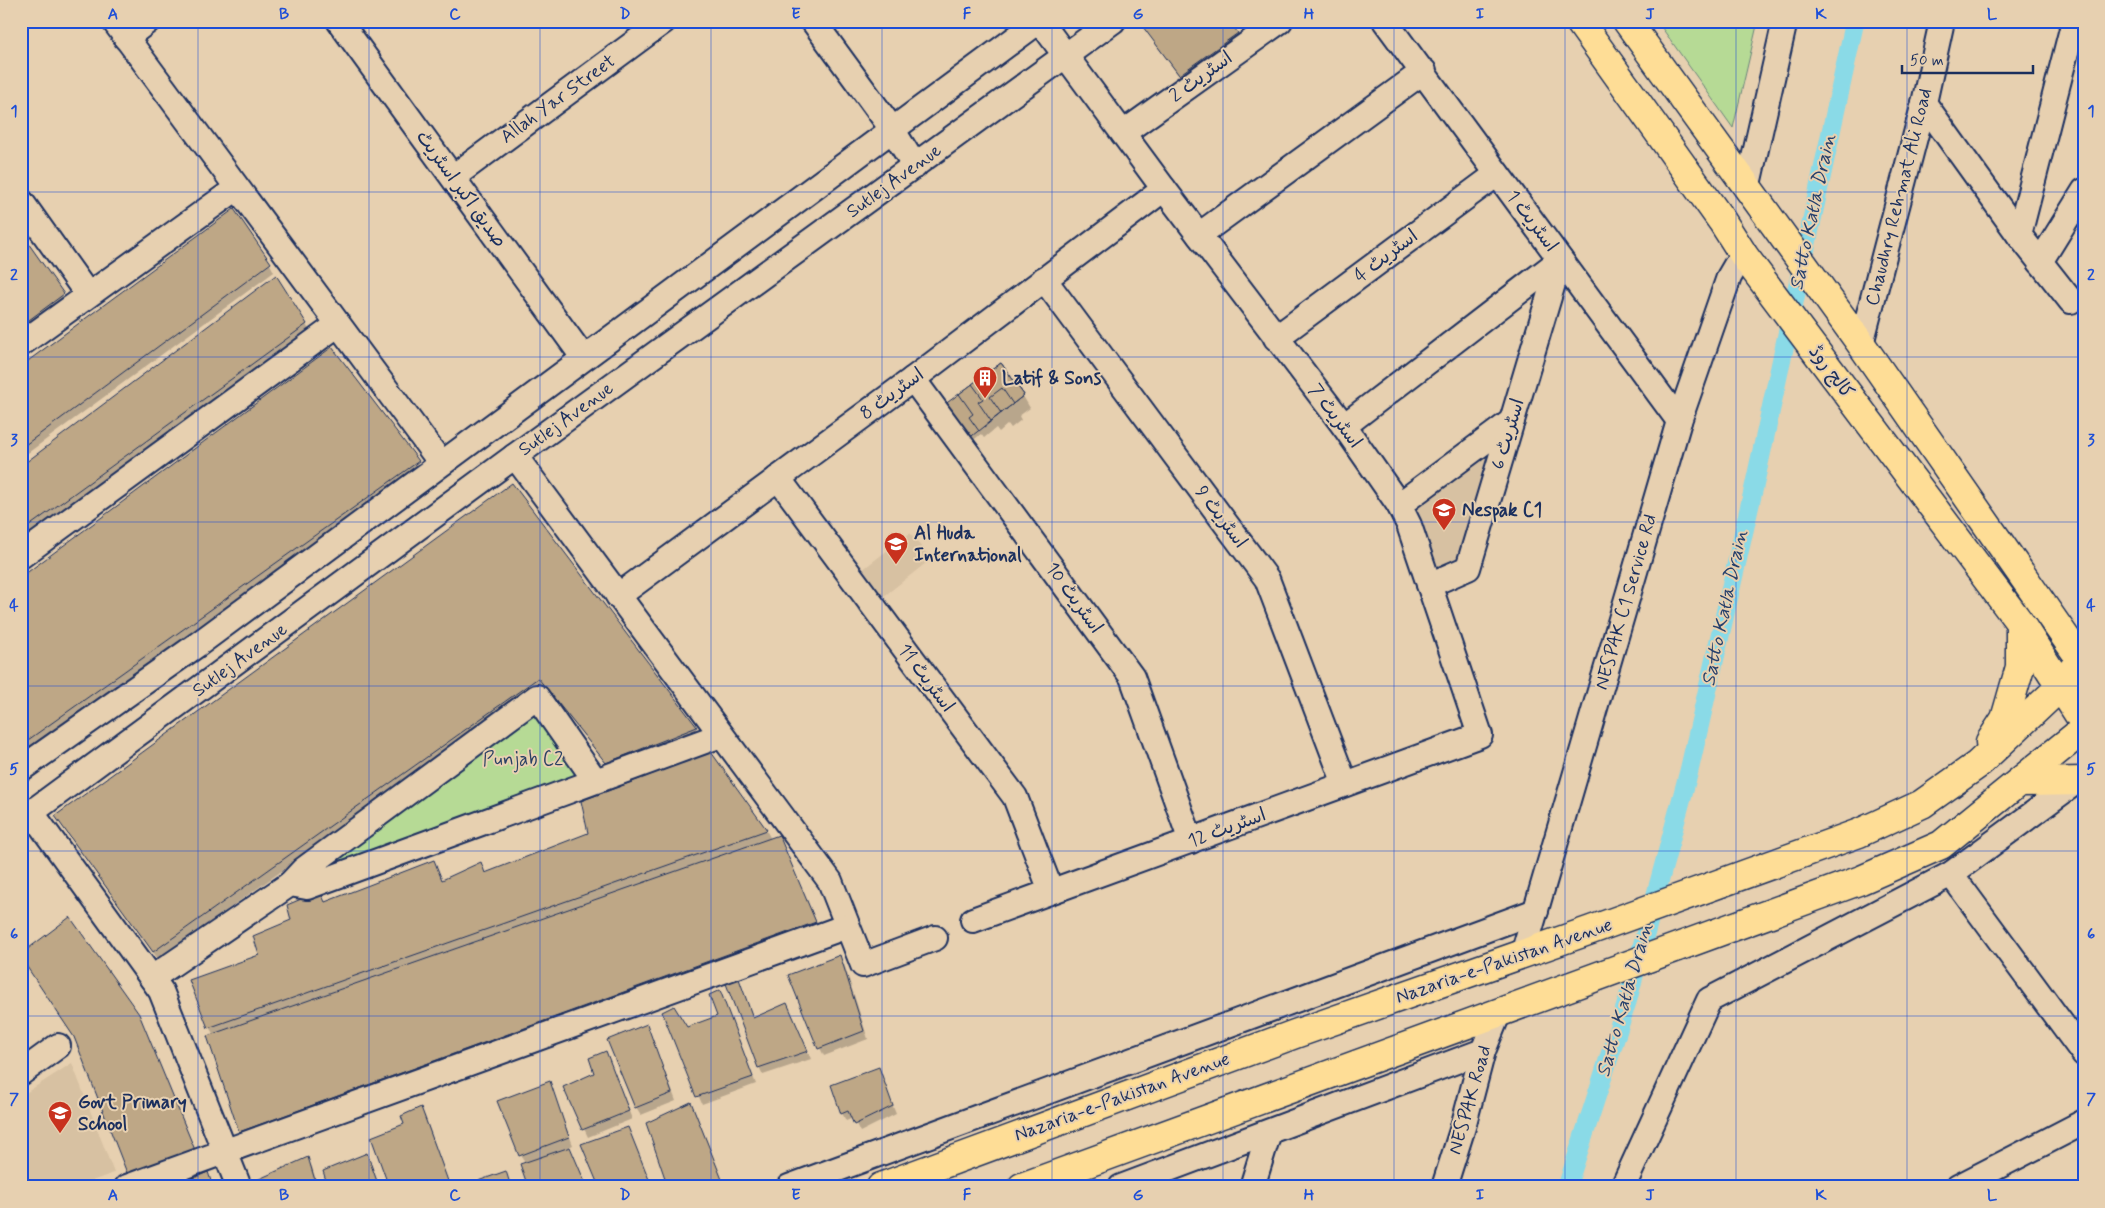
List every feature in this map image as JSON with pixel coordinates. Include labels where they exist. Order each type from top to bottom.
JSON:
[{"type":"main road","name":"کالج روڈ","points":[[1578,21],[1722,221],[1740,261],[1832,375],[2020,623],[2084,723]]},
{"type":"main road","name":"کالج روڈ","points":[[1627,21],[1856,337],[2083,660]]},
{"type":"main road","points":[[1977,765],[2005,719],[2020,666],[2020,623]]},
{"type":"main road","name":"Nazaria-e-Pakistan Avenue","points":[[881,1187],[1295,1034],[1713,887],[1859,833],[1922,804],[1977,765],[2060,687],[2083,660]]},
{"type":"main road","points":[[1022,1187],[1696,942],[1861,880],[1941,845],[2084,729]]},
{"type":"main road","points":[[2020,782],[2080,781]]},
{"type":"street","points":[[148,21],[120,30],[441,463]]},
{"type":"street","name":"صدیق اکبر اسٹریٹ","points":[[339,21],[583,358]]},
{"type":"street","name":"Allah Yar Street","points":[[453,177],[664,21]]},
{"type":"street","points":[[813,21],[892,129],[914,166]]},
{"type":"street","name":"Sutlej Avenue","points":[[21,769],[197,645],[1040,21]]},
{"type":"street","name":"اسٹریٹ 7","points":[[1040,21],[1164,189],[1344,426],[1399,505],[1409,525],[1480,735]]},
{"type":"street","name":"Sutlej Avenue","points":[[26,816],[218,677],[515,456],[1113,21]]},
{"type":"street","name":"اسٹریٹ 2","points":[[1123,133],[1280,21]]},
{"type":"street","name":"اسٹریٹ 1","points":[[1385,21],[1424,71],[1497,174],[1679,421]]},
{"type":"street","points":[[1747,189],[1785,21]]},
{"type":"street","name":"Chaudhry Rehmat Ali Road","points":[[1856,337],[1924,102],[1942,21]]},
{"type":"street","points":[[2019,235],[2074,21]]},
{"type":"street","points":[[1199,235],[1424,71]]},
{"type":"street","points":[[1924,102],[2019,235],[2071,301]]},
{"type":"street","name":"اسٹریٹ 4","points":[[1276,338],[1497,174]]},
{"type":"street","points":[[21,344],[237,188]]},
{"type":"street","name":"اسٹریٹ 8","points":[[618,596],[913,380],[1164,189]]},
{"type":"street","points":[[2040,262],[2084,191]]},
{"type":"street","points":[[21,201],[88,295]]},
{"type":"street","points":[[1344,426],[1560,260]]},
{"type":"street","name":"اسٹریٹ 6","points":[[1429,585],[1468,568],[1560,260]]},
{"type":"street","name":"NESPAK C1 Service Rd","points":[[1523,954],[1679,421],[1729,277],[1740,261]]},
{"type":"street","name":"اسٹریٹ 9","points":[[1044,279],[1267,579],[1345,784]]},
{"type":"street","points":[[21,556],[338,325]]},
{"type":"street","name":"اسٹریٹ 10","points":[[913,380],[1132,677],[1191,841]]},
{"type":"street","points":[[1399,505],[1512,421]]},
{"type":"street","points":[[515,456],[830,881],[863,965],[935,938]]},
{"type":"street","name":"اسٹریٹ 11","points":[[778,478],[1015,797],[1051,891]]},
{"type":"street","points":[[197,645],[218,677]]},
{"type":"street","points":[[152,978],[290,884],[303,870],[538,697],[595,780]]},
{"type":"street","points":[[290,884],[307,887],[721,735]]},
{"type":"street","name":"اسٹریٹ 12","points":[[973,920],[1480,735]]},
{"type":"street","points":[[1623,1187],[1709,1000],[1951,874],[2080,781]]},
{"type":"street","points":[[26,816],[161,992],[239,1187]]},
{"type":"street","points":[[1951,874],[2084,1054]]},
{"type":"street","points":[[789,1187],[1536,911]]},
{"type":"street","points":[[127,1187],[847,926]]},
{"type":"street","name":"NESPAK Road","points":[[1444,1187],[1463,1127],[1483,1051],[1498,1014]]},
{"type":"street","points":[[21,1073],[58,1046]]},
{"type":"street","points":[[1121,1187],[1483,1051]]},
{"type":"street","points":[[1958,1187],[2084,1122]]},
{"type":"street","points":[[1252,1187],[1269,1132]]},
{"type":"shaded area","name":"Nespak C1","points":[[1488,456],[1462,555],[1433,571],[1412,508]]},
{"type":"shaded area","name":"Al Huda International","points":[[910,533],[931,559],[883,597],[862,570]]},
{"type":"shaded area","name":"Govt Primary School","points":[[72,1063],[114,1173],[75,1187],[21,1187],[21,1096]]},
{"type":"green space","points":[[1657,21],[1758,21],[1733,128]]},
{"type":"green space","name":"Punjab C2","points":[[531,710],[580,775],[317,871]]},
{"type":"building","points":[[1143,21],[1229,21],[1238,33],[1179,75],[1140,23]]},
{"type":"building","points":[[234,209],[271,263],[21,448],[21,366]]},
{"type":"building","points":[[21,233],[64,294],[21,326]]},
{"type":"building","points":[[276,275],[307,324],[21,532],[21,466]]},
{"type":"building","points":[[332,347],[419,461],[21,745],[21,577]]},
{"type":"building","name":"Latif & Sons","points":[[1001,363],[1024,395],[968,439],[944,405]]},
{"type":"building","name":"Latif & Sons","points":[[1001,363],[1024,395],[979,431],[969,417],[973,414],[959,394]]},
{"type":"building","points":[[1001,363],[1024,395],[991,421],[978,402],[983,399],[972,384]]},
{"type":"building","points":[[1002,388],[1013,404],[1001,413],[990,397]]},
{"type":"building","points":[[512,483],[697,727],[606,763],[538,678],[153,952],[55,816]]},
{"type":"building","points":[[711,752],[767,830],[208,1028],[189,980],[259,955],[253,936],[291,920],[287,905],[320,891],[325,902],[434,860],[442,880],[481,862],[485,873],[588,833],[581,801]]},
{"type":"building","points":[[779,835],[816,922],[239,1132],[207,1036]]},
{"type":"building","points":[[70,917],[139,1014],[195,1150],[127,1173],[74,1037],[21,958],[21,954]]},
{"type":"building","points":[[840,955],[864,1031],[818,1049],[788,975]]},
{"type":"building","points":[[738,976],[753,1018],[787,1003],[808,1051],[758,1068],[725,981]]},
{"type":"building","points":[[720,990],[753,1077],[696,1097],[662,1012],[674,1006],[687,1027],[717,1016],[709,995]]},
{"type":"building","points":[[647,1024],[672,1093],[635,1108],[607,1040]]},
{"type":"building","points":[[606,1051],[629,1111],[582,1130],[563,1087],[594,1073],[589,1058]]},
{"type":"building","points":[[879,1067],[893,1106],[854,1125],[848,1111],[841,1114],[831,1085]]},
{"type":"building","points":[[550,1081],[569,1137],[519,1156],[497,1101]]},
{"type":"building","points":[[691,1102],[725,1187],[668,1187],[646,1123]]},
{"type":"building","points":[[421,1107],[448,1181],[431,1187],[389,1187],[371,1137],[404,1124],[401,1116]]},
{"type":"building","points":[[628,1127],[652,1187],[599,1187],[581,1144]]},
{"type":"building","points":[[570,1147],[587,1187],[528,1187],[520,1164]]},
{"type":"building","points":[[367,1153],[379,1187],[328,1187],[323,1171]]},
{"type":"building","points":[[308,1157],[317,1187],[260,1187],[257,1180]]},
{"type":"building","points":[[506,1171],[511,1187],[461,1187]]},
{"type":"building","points":[[208,1172],[213,1187],[173,1187]]},
{"type":"waterway","name":"Satto Katla Drain","points":[[1567,1187],[1627,1002],[1689,771],[1754,487],[1855,21]]},
{"type":"place","name":"Latif & Sons","points":[[985,399]]},
{"type":"place","name":"Nespak C1","points":[[1444,531]]},
{"type":"place","name":"Al Huda International","points":[[896,565]]},
{"type":"place","name":"Govt Primary School","points":[[60,1134]]}]
